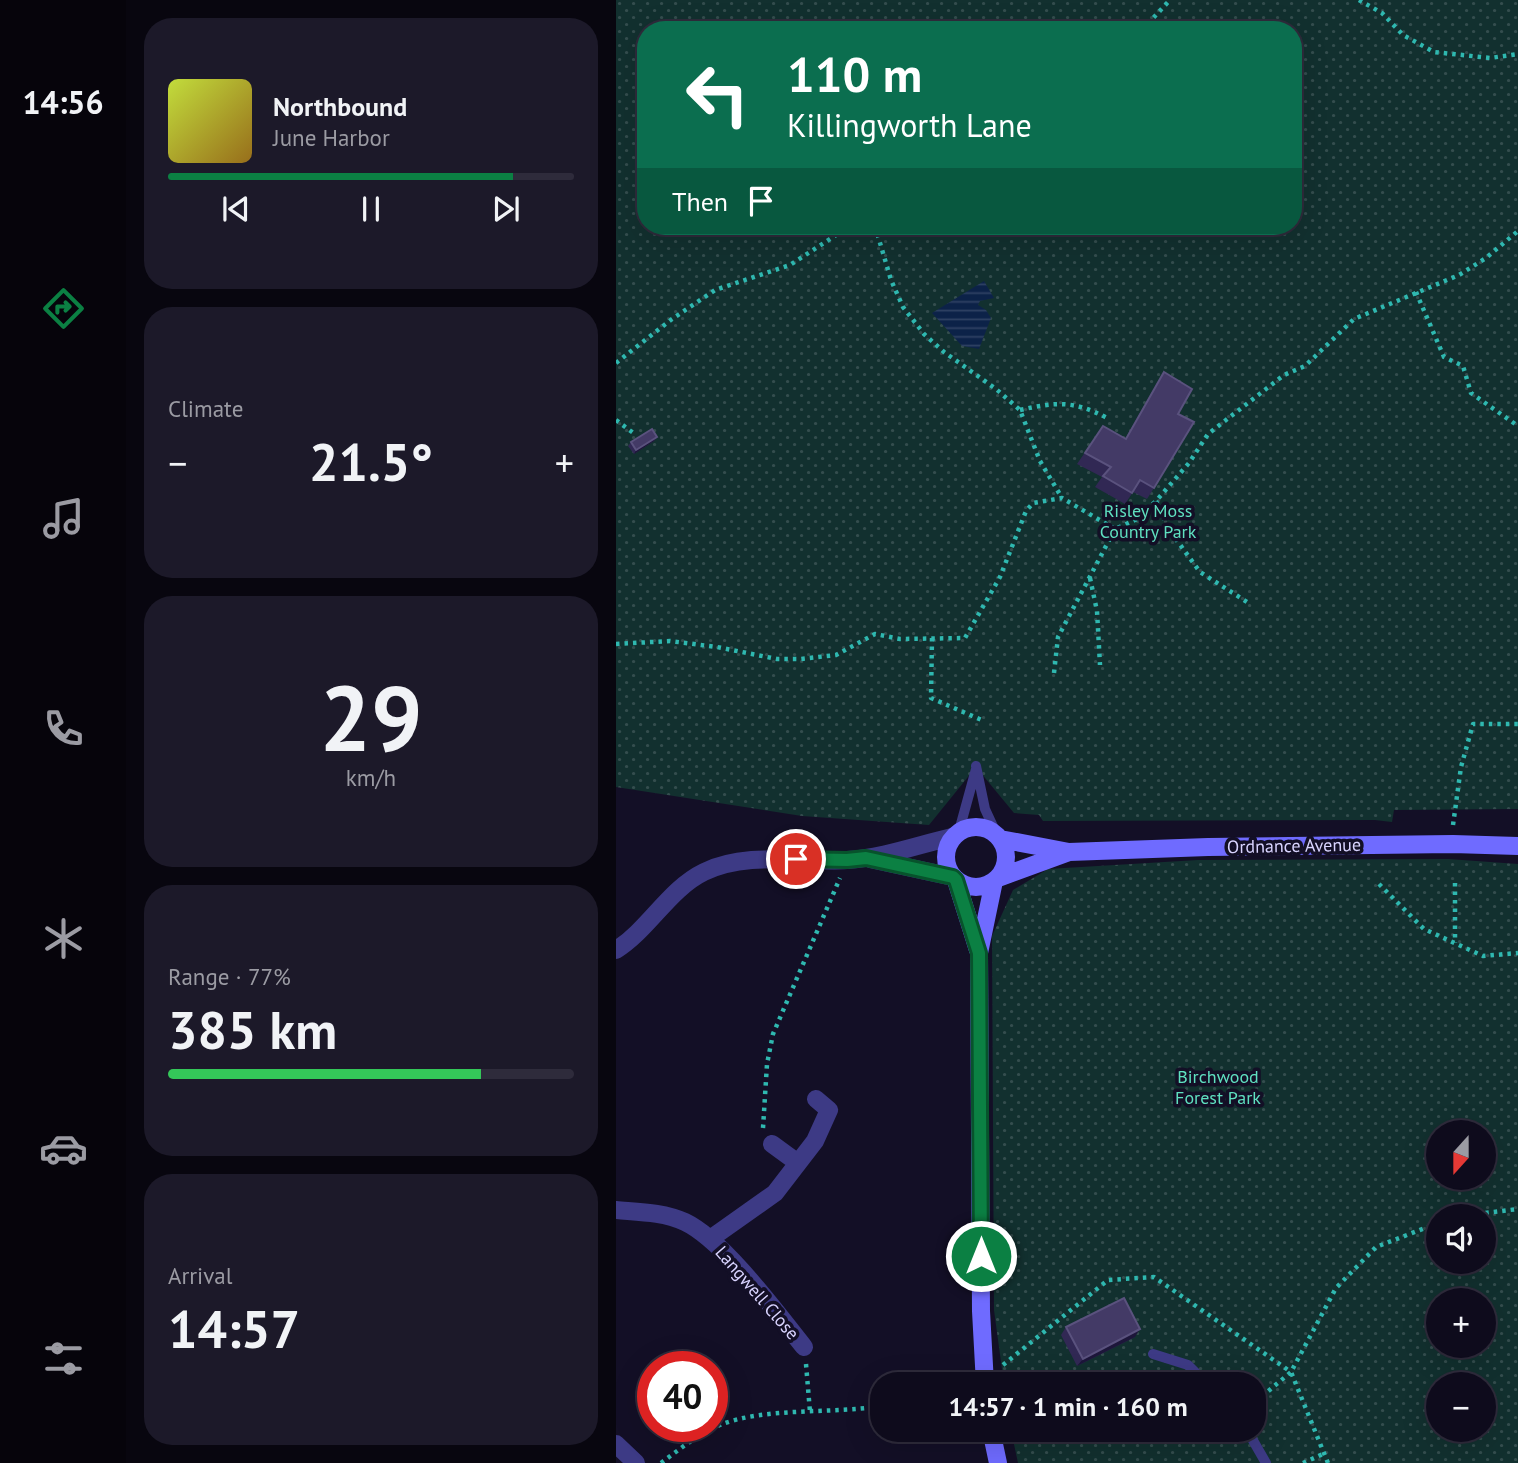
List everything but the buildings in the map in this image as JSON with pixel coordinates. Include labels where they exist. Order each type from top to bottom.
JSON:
[{"type":"street","points":[[616,950],[634,937],[681,889],[702,873],[722,864],[866,858],[979,826],[999,837],[1006,859],[996,880],[979,953],[981,1311],[984,1372]]},
{"type":"street","points":[[956,834],[948,844],[945,862],[954,879],[979,953]]},
{"type":"street","name":"Ordnance Avenue","points":[[999,837],[1069,852],[1208,847],[1453,844],[1518,846]]},
{"type":"street","name":"Ordnance Avenue","points":[[996,880],[1069,852]]},
{"type":"street","points":[[866,858],[954,879],[975,887],[996,880]]},
{"type":"street","name":"Langwell Close","points":[[710,1239],[775,1193],[815,1141],[829,1110],[816,1099]]},
{"type":"street","points":[[772,1144],[798,1163]]},
{"type":"street","name":"Langwell Close","points":[[616,1210],[657,1213],[685,1222],[710,1239],[776,1311],[803,1347]]},
{"type":"street","points":[[993,1442],[998,1463]]},
{"type":"street","points":[[616,1444],[636,1463]]},
{"type":"lane","points":[[956,834],[976,766],[985,809],[999,837]]},
{"type":"lane","points":[[1153,1354],[1188,1365],[1195,1372]]},
{"type":"lane","points":[[1254,1442],[1266,1463]]},
{"type":"path","points":[[1150,21],[1170,0]]},
{"type":"path","points":[[1359,0],[1382,13],[1403,35],[1434,52],[1490,58],[1518,54]]},
{"type":"path","points":[[1054,673],[1058,637],[1115,529],[1137,519],[1156,501],[1189,463],[1208,434],[1284,375],[1305,366],[1354,319],[1459,275],[1486,258],[1518,231]]},
{"type":"path","points":[[616,363],[672,319],[715,290],[790,265],[836,235]]},
{"type":"path","points":[[878,235],[891,280],[903,307],[924,334],[1020,410],[1040,461],[1062,498],[1115,529]]},
{"type":"path","points":[[1416,292],[1444,357],[1463,366],[1471,393],[1518,426]]},
{"type":"path","points":[[1020,410],[1055,402],[1087,408],[1107,418]]},
{"type":"path","points":[[616,420],[636,435]]},
{"type":"path","points":[[616,644],[670,641],[777,659],[801,659],[836,655],[875,634],[900,639],[965,638],[1000,577],[1026,511],[1033,503],[1062,498]]},
{"type":"path","points":[[1156,501],[1170,531],[1200,572],[1247,602]]},
{"type":"path","points":[[1090,577],[1097,611],[1100,665]]},
{"type":"path","points":[[932,638],[931,698],[984,721]]},
{"type":"path","points":[[1453,825],[1461,767],[1474,724],[1518,724]]},
{"type":"path","points":[[772,1144],[763,1128],[767,1065],[773,1034],[847,860]]},
{"type":"path","points":[[1455,883],[1455,943]]},
{"type":"path","points":[[1379,884],[1424,929],[1483,956],[1518,953]]},
{"type":"path","points":[[1496,1212],[1518,1209]]},
{"type":"path","points":[[1266,1393],[1291,1372],[1336,1288],[1376,1247],[1426,1228]]},
{"type":"path","points":[[1003,1366],[1108,1280],[1154,1277],[1291,1372],[1328,1463]]},
{"type":"path","points":[[803,1347],[810,1412]]},
{"type":"path","points":[[660,1463],[696,1437],[721,1424],[744,1417],[870,1408]]},
{"type":"path","points":[[1303,1463],[1323,1454]]},
{"type":"green space","name":"Risley Moss Country Park","points":[[616,0],[1518,0],[1518,809],[1394,810],[1392,822],[1043,821],[1039,815],[1014,813],[976,767],[929,825],[802,816],[616,787]]},
{"type":"green space","name":"Birchwood Forest Park","points":[[1448,859],[1518,864],[1518,1463],[1018,1463],[1014,1442],[1266,1442],[1266,1372],[1002,1372],[994,1310],[992,936],[1013,890],[1048,869],[1198,860]]},
{"type":"water","points":[[984,281],[994,298],[980,301],[978,305],[986,310],[991,318],[979,349],[962,346],[932,313]]},
{"type":"route","points":[[796,859],[866,858],[953,877],[956,880],[979,953],[981,1256]]}]
